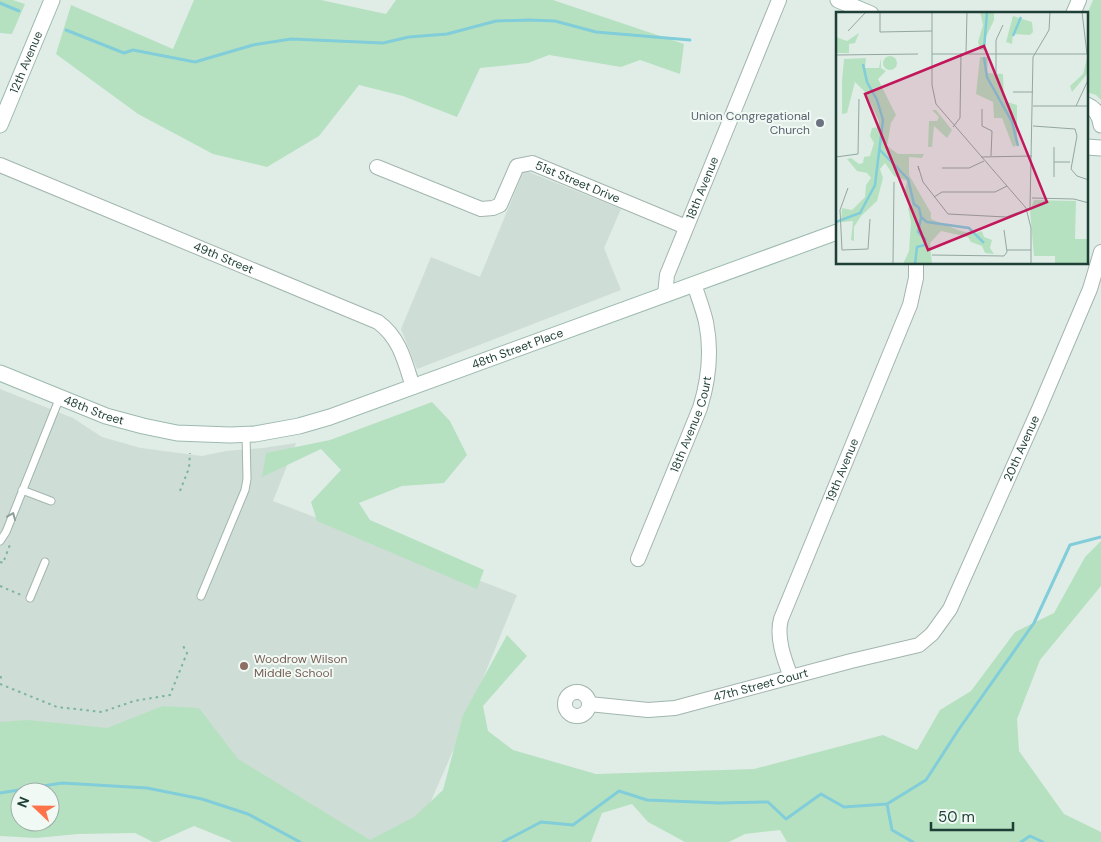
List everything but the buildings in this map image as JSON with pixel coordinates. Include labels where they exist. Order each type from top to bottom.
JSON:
[{"type":"street","name":"12th Avenue","points":[[0,125],[52,0]]},
{"type":"street","name":"18th Avenue","points":[[665,295],[667,275],[780,0]]},
{"type":"street","points":[[838,0],[866,12]]},
{"type":"street","points":[[1074,12],[1079,0]]},
{"type":"street","points":[[1088,106],[1097,112],[1101,125]]},
{"type":"street","points":[[1088,147],[1101,148]]},
{"type":"street","name":"51st Street Drive","points":[[377,166],[481,209],[500,205],[517,166],[532,163],[686,227]]},
{"type":"street","name":"49th Street","points":[[0,165],[378,322],[386,328],[398,344],[413,387]]},
{"type":"street","name":"48th Street Place","points":[[193,434],[246,434],[299,426],[330,417],[836,232]]},
{"type":"street","name":"20th Avenue","points":[[928,638],[950,609],[1086,298],[1101,252]]},
{"type":"street","name":"19th Avenue","points":[[791,677],[779,636],[781,619],[910,305],[916,278],[916,265]]},
{"type":"street","name":"18th Avenue Court","points":[[638,559],[705,393],[710,351],[706,321],[694,284]]},
{"type":"street","name":"48th Street","points":[[0,373],[123,422],[177,433],[193,434]]},
{"type":"street","name":"47th Street Court","points":[[589,704],[648,710],[675,708],[851,661],[919,645],[928,638]]},
{"type":"lane","points":[[0,541],[6,532],[60,397]]},
{"type":"lane","points":[[201,596],[245,490],[247,479],[246,434]]},
{"type":"lane","points":[[22,490],[50,501]]},
{"type":"lane","points":[[30,598],[45,562]]},
{"type":"path","points":[[180,491],[189,468],[190,452]]},
{"type":"path","points":[[0,586],[30,598]]},
{"type":"path","points":[[0,684],[58,707],[102,712],[134,701],[170,695],[187,653],[182,644]]},
{"type":"shaded area","points":[[524,170],[621,209],[604,248],[621,290],[417,369],[401,329],[431,257],[480,277]]},
{"type":"shaded area","name":"Woodrow Wilson Middle School","points":[[0,389],[73,418],[102,437],[141,448],[202,456],[226,451],[296,443],[273,501],[517,595],[459,737],[413,842],[256,842],[0,739]]},
{"type":"green space","points":[[0,0],[13,0],[25,4],[12,34],[0,33]]},
{"type":"green space","points":[[194,0],[321,0],[386,14],[396,0],[553,0],[684,44],[680,74],[640,60],[621,67],[549,55],[528,63],[480,68],[457,117],[403,96],[359,85],[319,136],[267,167],[213,154],[138,114],[56,54],[71,5],[173,49]]},
{"type":"green space","points":[[1093,0],[1101,0],[1101,100],[1096,95],[1088,92],[1088,12]]},
{"type":"green space","points":[[432,402],[450,421],[467,455],[444,483],[402,486],[359,503],[370,520],[484,570],[477,589],[317,521],[311,502],[341,470],[321,449],[262,477],[266,453],[330,440]]},
{"type":"green space","points":[[1101,541],[1101,586],[1040,660],[1017,719],[1019,751],[1064,814],[1101,832],[1101,842],[787,842],[780,830],[745,834],[729,842],[685,842],[648,822],[632,804],[602,813],[591,842],[231,842],[194,826],[158,842],[153,842],[135,833],[78,834],[36,838],[0,836],[0,722],[28,720],[107,728],[163,706],[199,708],[238,759],[370,840],[414,817],[443,790],[463,715],[507,635],[527,656],[483,706],[488,731],[513,750],[596,774],[754,769],[883,735],[917,750],[940,710],[971,691],[1015,632],[1054,613],[1085,557]]},
{"type":"waterway","points":[[0,3],[19,11]]},
{"type":"waterway","points":[[66,30],[124,53],[133,50],[195,62],[253,45],[291,39],[383,43],[409,37],[447,34],[496,21],[555,21],[596,32],[690,40]]},
{"type":"waterway","points":[[503,842],[541,822],[573,825],[619,791],[647,800],[719,803],[768,802],[786,819],[821,794],[844,807],[887,804],[926,780],[959,729],[1034,623],[1070,545],[1101,537]]},
{"type":"waterway","points":[[0,793],[62,783],[147,788],[202,799],[248,814],[300,842]]},
{"type":"waterway","points":[[887,804],[892,830],[913,842]]},
{"type":"waterway","points":[[1021,842],[1030,836],[1043,842]]},
{"type":"place","name":"Union Congregational Church","points":[[820,123]]},
{"type":"place","name":"Woodrow Wilson Middle School","points":[[244,666]]}]
